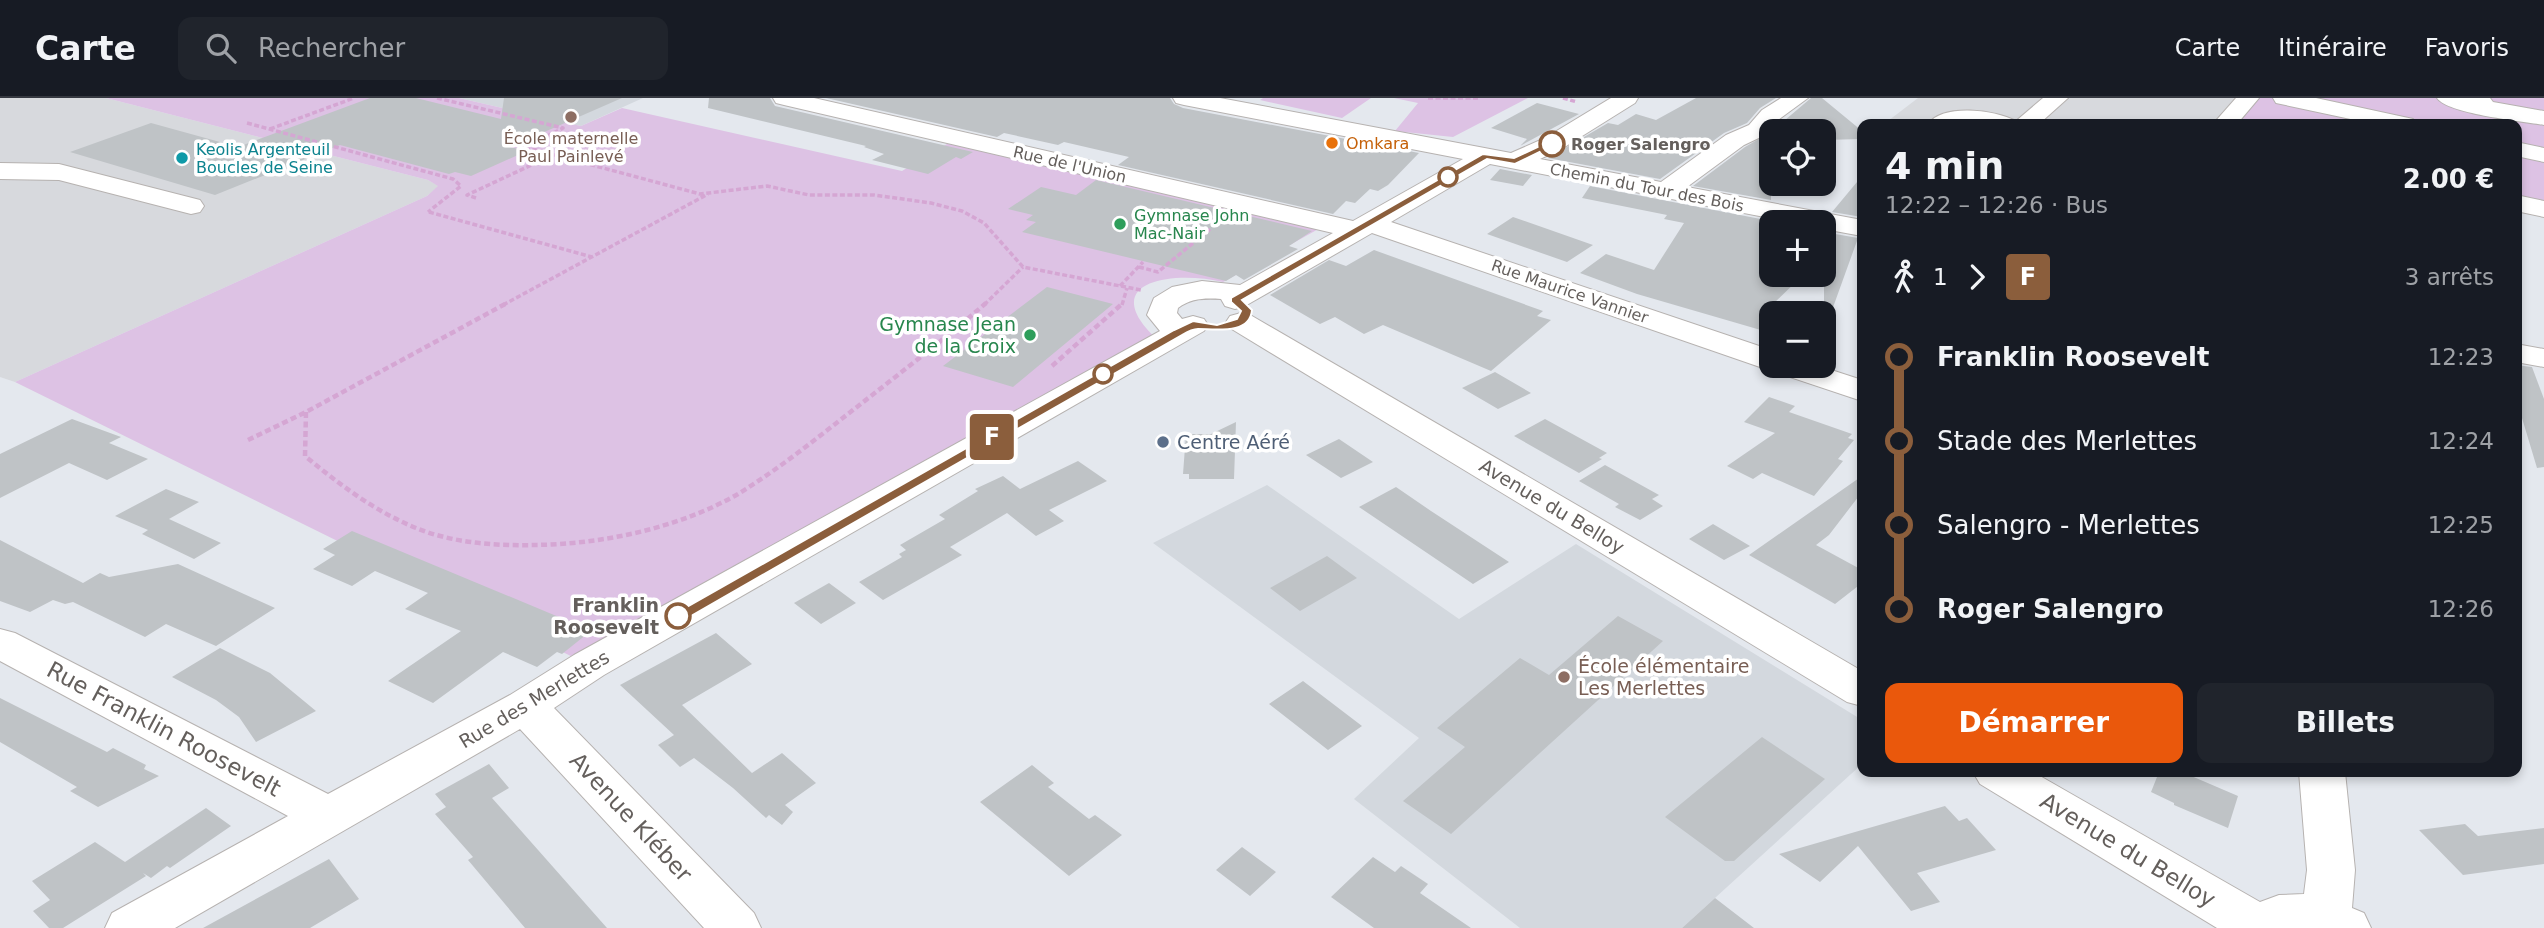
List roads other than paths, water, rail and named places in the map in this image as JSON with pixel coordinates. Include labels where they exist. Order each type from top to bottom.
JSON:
[{"type":"street","name":"Rue de l'Union","points":[[784,98],[1246,205],[1362,227]]},
{"type":"street","points":[[1515,161],[1554,143],[1627,98]]},
{"type":"street","points":[[1666,190],[1735,140],[1757,130],[1770,115],[1797,98]]},
{"type":"street","points":[[2031,119],[2057,98]]},
{"type":"street","points":[[2229,119],[2248,98]]},
{"type":"street","points":[[2284,98],[2379,119]]},
{"type":"street","name":"Chemin du Tour des Bois","points":[[1195,99],[1857,227]]},
{"type":"street","points":[[2464,103],[2544,118]]},
{"type":"street","points":[[1948,119],[1984,119]]},
{"type":"street","points":[[2522,150],[2544,155]]},
{"type":"street","points":[[1240,305],[1362,227],[1486,156]]},
{"type":"street","points":[[0,171],[59,172],[191,206]]},
{"type":"street","points":[[2522,204],[2544,209]]},
{"type":"street","points":[[1246,205],[1235,215],[1296,229]]},
{"type":"street","name":"Rue Maurice Vannier","points":[[1362,227],[1759,356]]},
{"type":"street","name":"Rue des Merlettes","points":[[131,928],[525,706],[1181,318],[1218,329],[1240,305]]},
{"type":"street","name":"Avenue du Belloy","points":[[1240,305],[1857,688]]},
{"type":"street","points":[[2522,354],[2544,358]]},
{"type":"street","points":[[1824,378],[1857,389]]},
{"type":"street","name":"Rue Franklin Roosevelt","points":[[0,643],[328,816]]},
{"type":"street","name":"Avenue Kléber","points":[[525,706],[736,928]]},
{"type":"street","name":"Avenue du Belloy","points":[[2004,777],[2259,928]]},
{"type":"street","points":[[2259,928],[2270,919],[2285,914],[2336,924],[2322,777]]},
{"type":"place","name":"École maternelle Paul Painlevé","points":[[571,117]]},
{"type":"place","name":"Omkara","points":[[1332,143]]},
{"type":"place","name":"Roger Salengro","points":[[1552,144]]},
{"type":"place","name":"Keolis Argenteuil Boucles de Seine","points":[[182,158]]},
{"type":"place","name":"Gymnase John Mac-Nair","points":[[1120,224]]},
{"type":"place","name":"Gymnase Jean de la Croix","points":[[1030,335]]},
{"type":"place","name":"Centre Aéré","points":[[1163,442]]},
{"type":"place","name":"Franklin Roosevelt","points":[[678,616]]},
{"type":"place","name":"École élémentaire Les Merlettes","points":[[1564,677]]}]
